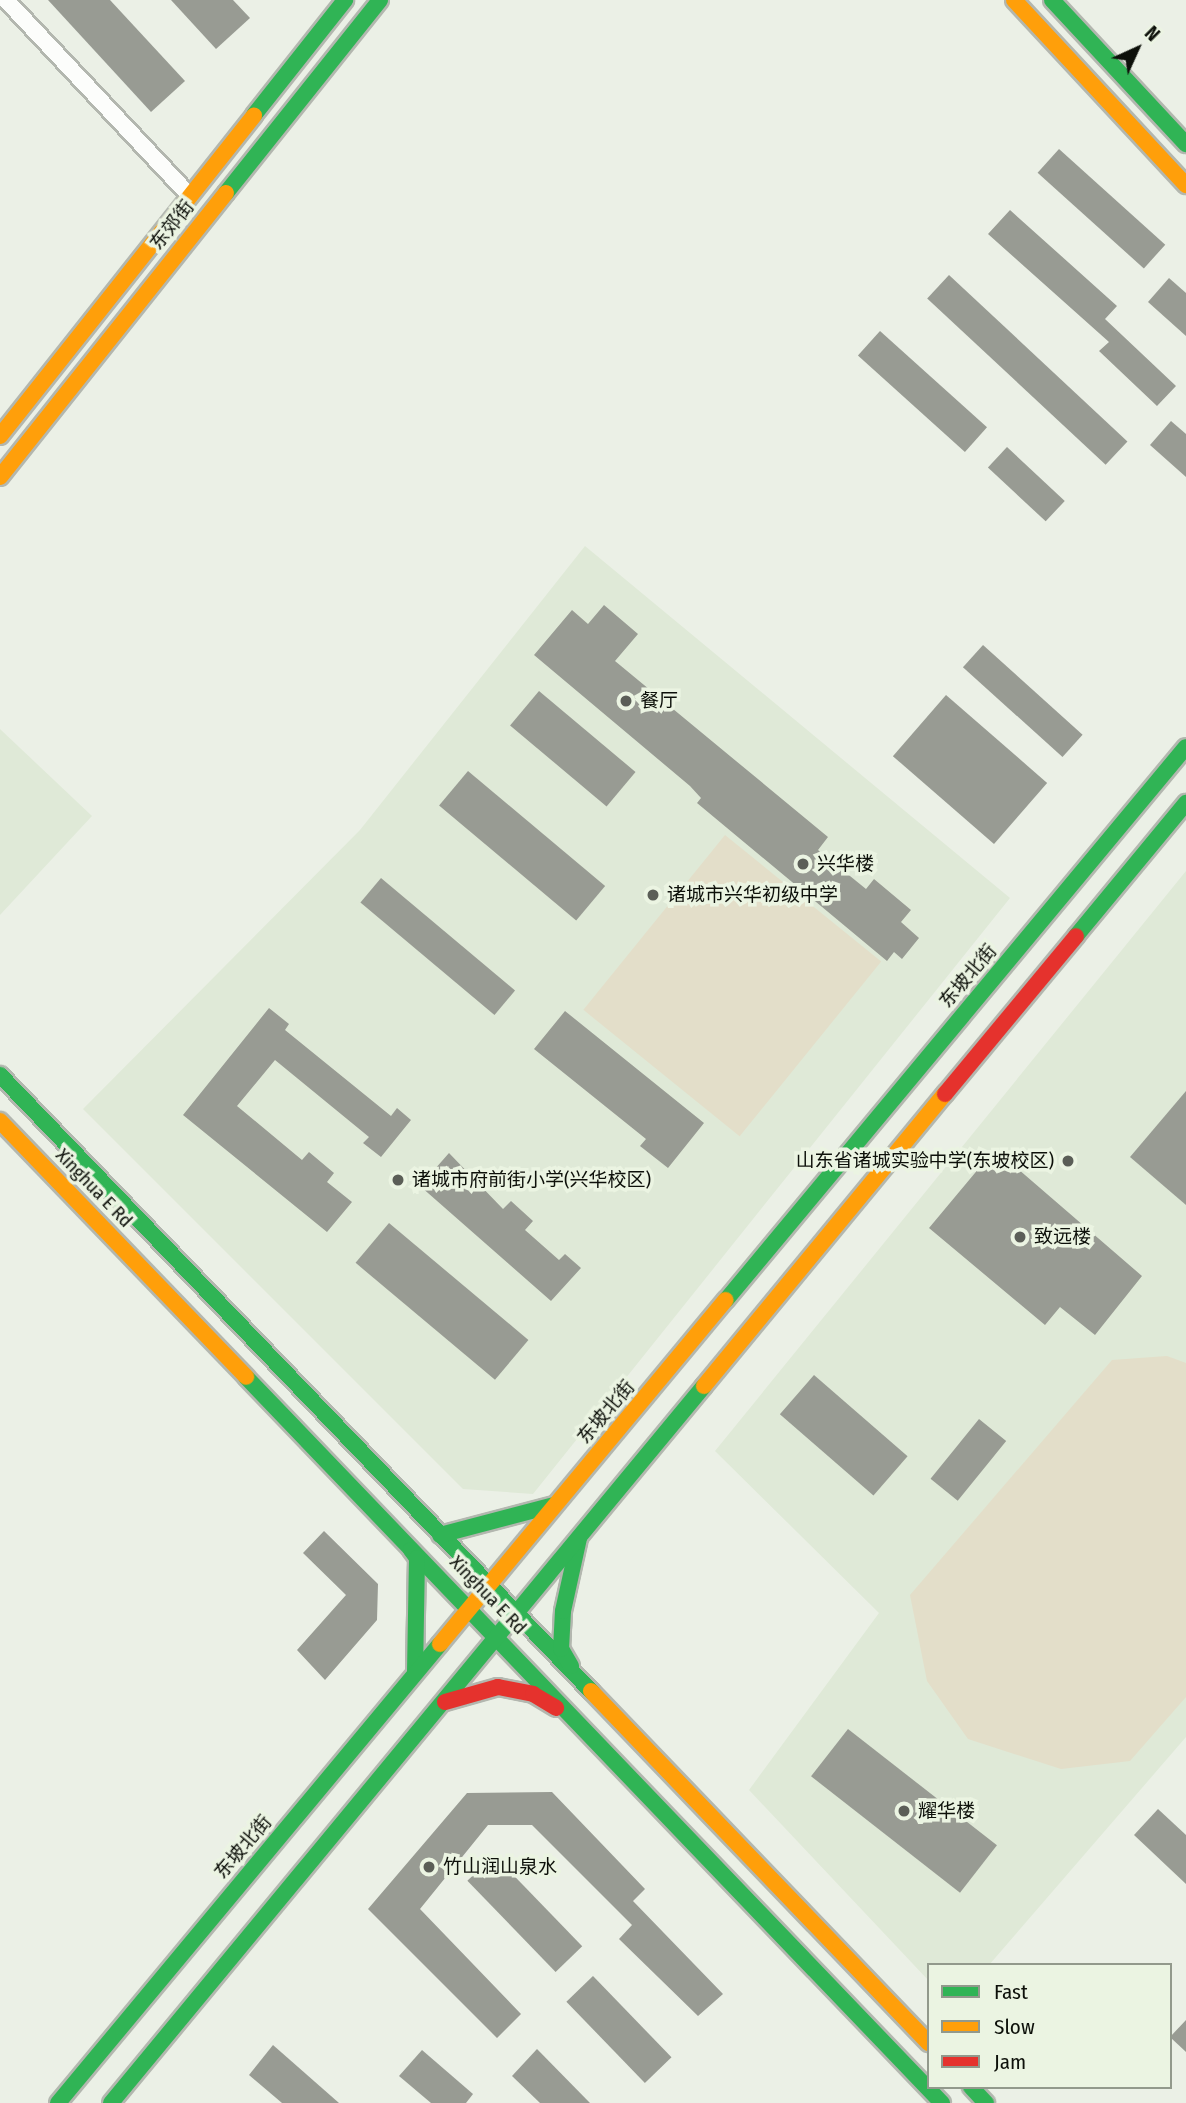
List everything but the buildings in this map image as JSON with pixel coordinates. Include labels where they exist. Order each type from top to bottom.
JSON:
[{"type":"main road","name":"东郊街","points":[[0,436],[188,194],[345,0]]},
{"type":"main road","name":"东郊街","points":[[0,477],[380,0]]},
{"type":"main road","points":[[1014,0],[1186,185]]},
{"type":"main road","points":[[1052,0],[1186,144]]},
{"type":"main road","name":"东坡北街","points":[[58,2103],[415,1673],[473,1608],[489,1584],[1186,747]]},
{"type":"main road","points":[[111,2103],[443,1703],[581,1531],[1186,803]]},
{"type":"main road","points":[[0,1075],[927,2041]]},
{"type":"main road","name":"Xinghua E Rd","points":[[0,1121],[498,1634],[927,2087]]},
{"type":"main road","points":[[440,1535],[513,1520],[556,1504]]},
{"type":"main road","points":[[579,1680],[561,1649],[567,1585],[581,1531]]},
{"type":"main road","points":[[401,1537],[418,1558],[415,1673]]},
{"type":"main road","points":[[443,1703],[498,1687],[533,1694],[579,1721]]},
{"type":"main road","name":"Xinghua E Rd","points":[[929,2089],[942,2103]]},
{"type":"main road","points":[[973,2089],[986,2103]]},
{"type":"street","points":[[6,0],[188,194]]},
{"type":"shaded area","points":[[585,546],[1010,898],[533,1494],[463,1489],[83,1109],[360,830]]},
{"type":"shaded area","points":[[0,729],[92,816],[0,915]]},
{"type":"shaded area","points":[[725,835],[881,961],[740,1136],[583,1010]]},
{"type":"shaded area","name":"山东省诸城实验中学(东坡校区)","points":[[1186,871],[1186,1737],[991,1963],[927,1963],[927,1979],[749,1790],[879,1613],[715,1451]]},
{"type":"shaded area","points":[[1167,1356],[1186,1363],[1186,1697],[1130,1761],[1061,1769],[968,1739],[927,1681],[910,1595],[1112,1360]]},
{"type":"traffic: fast","points":[[254,115],[345,0]]},
{"type":"traffic: fast","points":[[226,193],[380,0]]},
{"type":"traffic: fast","points":[[1052,0],[1186,144]]},
{"type":"traffic: fast","points":[[726,1300],[1186,747]]},
{"type":"traffic: fast","points":[[1076,936],[1186,803]]},
{"type":"traffic: fast","points":[[0,1075],[591,1691]]},
{"type":"traffic: fast","points":[[246,1377],[927,2087]]},
{"type":"traffic: fast","points":[[111,2103],[704,1386]]},
{"type":"traffic: fast","points":[[440,1535],[554,1505]]},
{"type":"traffic: fast","points":[[571,1666],[561,1649],[563,1611],[579,1538]]},
{"type":"traffic: fast","points":[[411,1550],[417,1558],[415,1673]]},
{"type":"traffic: fast","points":[[58,2103],[440,1644]]},
{"type":"traffic: fast","points":[[929,2089],[942,2103]]},
{"type":"traffic: fast","points":[[973,2089],[986,2103]]},
{"type":"traffic: slow","points":[[1014,0],[1186,185]]},
{"type":"traffic: slow","points":[[0,436],[254,115]]},
{"type":"traffic: slow","points":[[0,477],[226,193]]},
{"type":"traffic: slow","points":[[704,1386],[945,1094]]},
{"type":"traffic: slow","points":[[0,1121],[246,1377]]},
{"type":"traffic: slow","points":[[440,1644],[726,1300]]},
{"type":"traffic: slow","points":[[591,1691],[927,2041]]},
{"type":"traffic: jam","points":[[945,1094],[1076,936]]},
{"type":"traffic: jam","points":[[445,1702],[498,1687],[533,1694],[556,1708]]},
{"type":"place","name":"餐厅","points":[[626,701]]},
{"type":"place","name":"兴华楼","points":[[803,864]]},
{"type":"place","name":"诸城市兴华初级中学","points":[[653,895]]},
{"type":"place","name":"山东省诸城实验中学(东坡校区)","points":[[1068,1161]]},
{"type":"place","name":"诸城市府前街小学(兴华校区)","points":[[398,1180]]},
{"type":"place","name":"致远楼","points":[[1020,1237]]},
{"type":"place","name":"耀华楼","points":[[904,1811]]},
{"type":"place","name":"竹山润山泉水","points":[[429,1867]]}]
